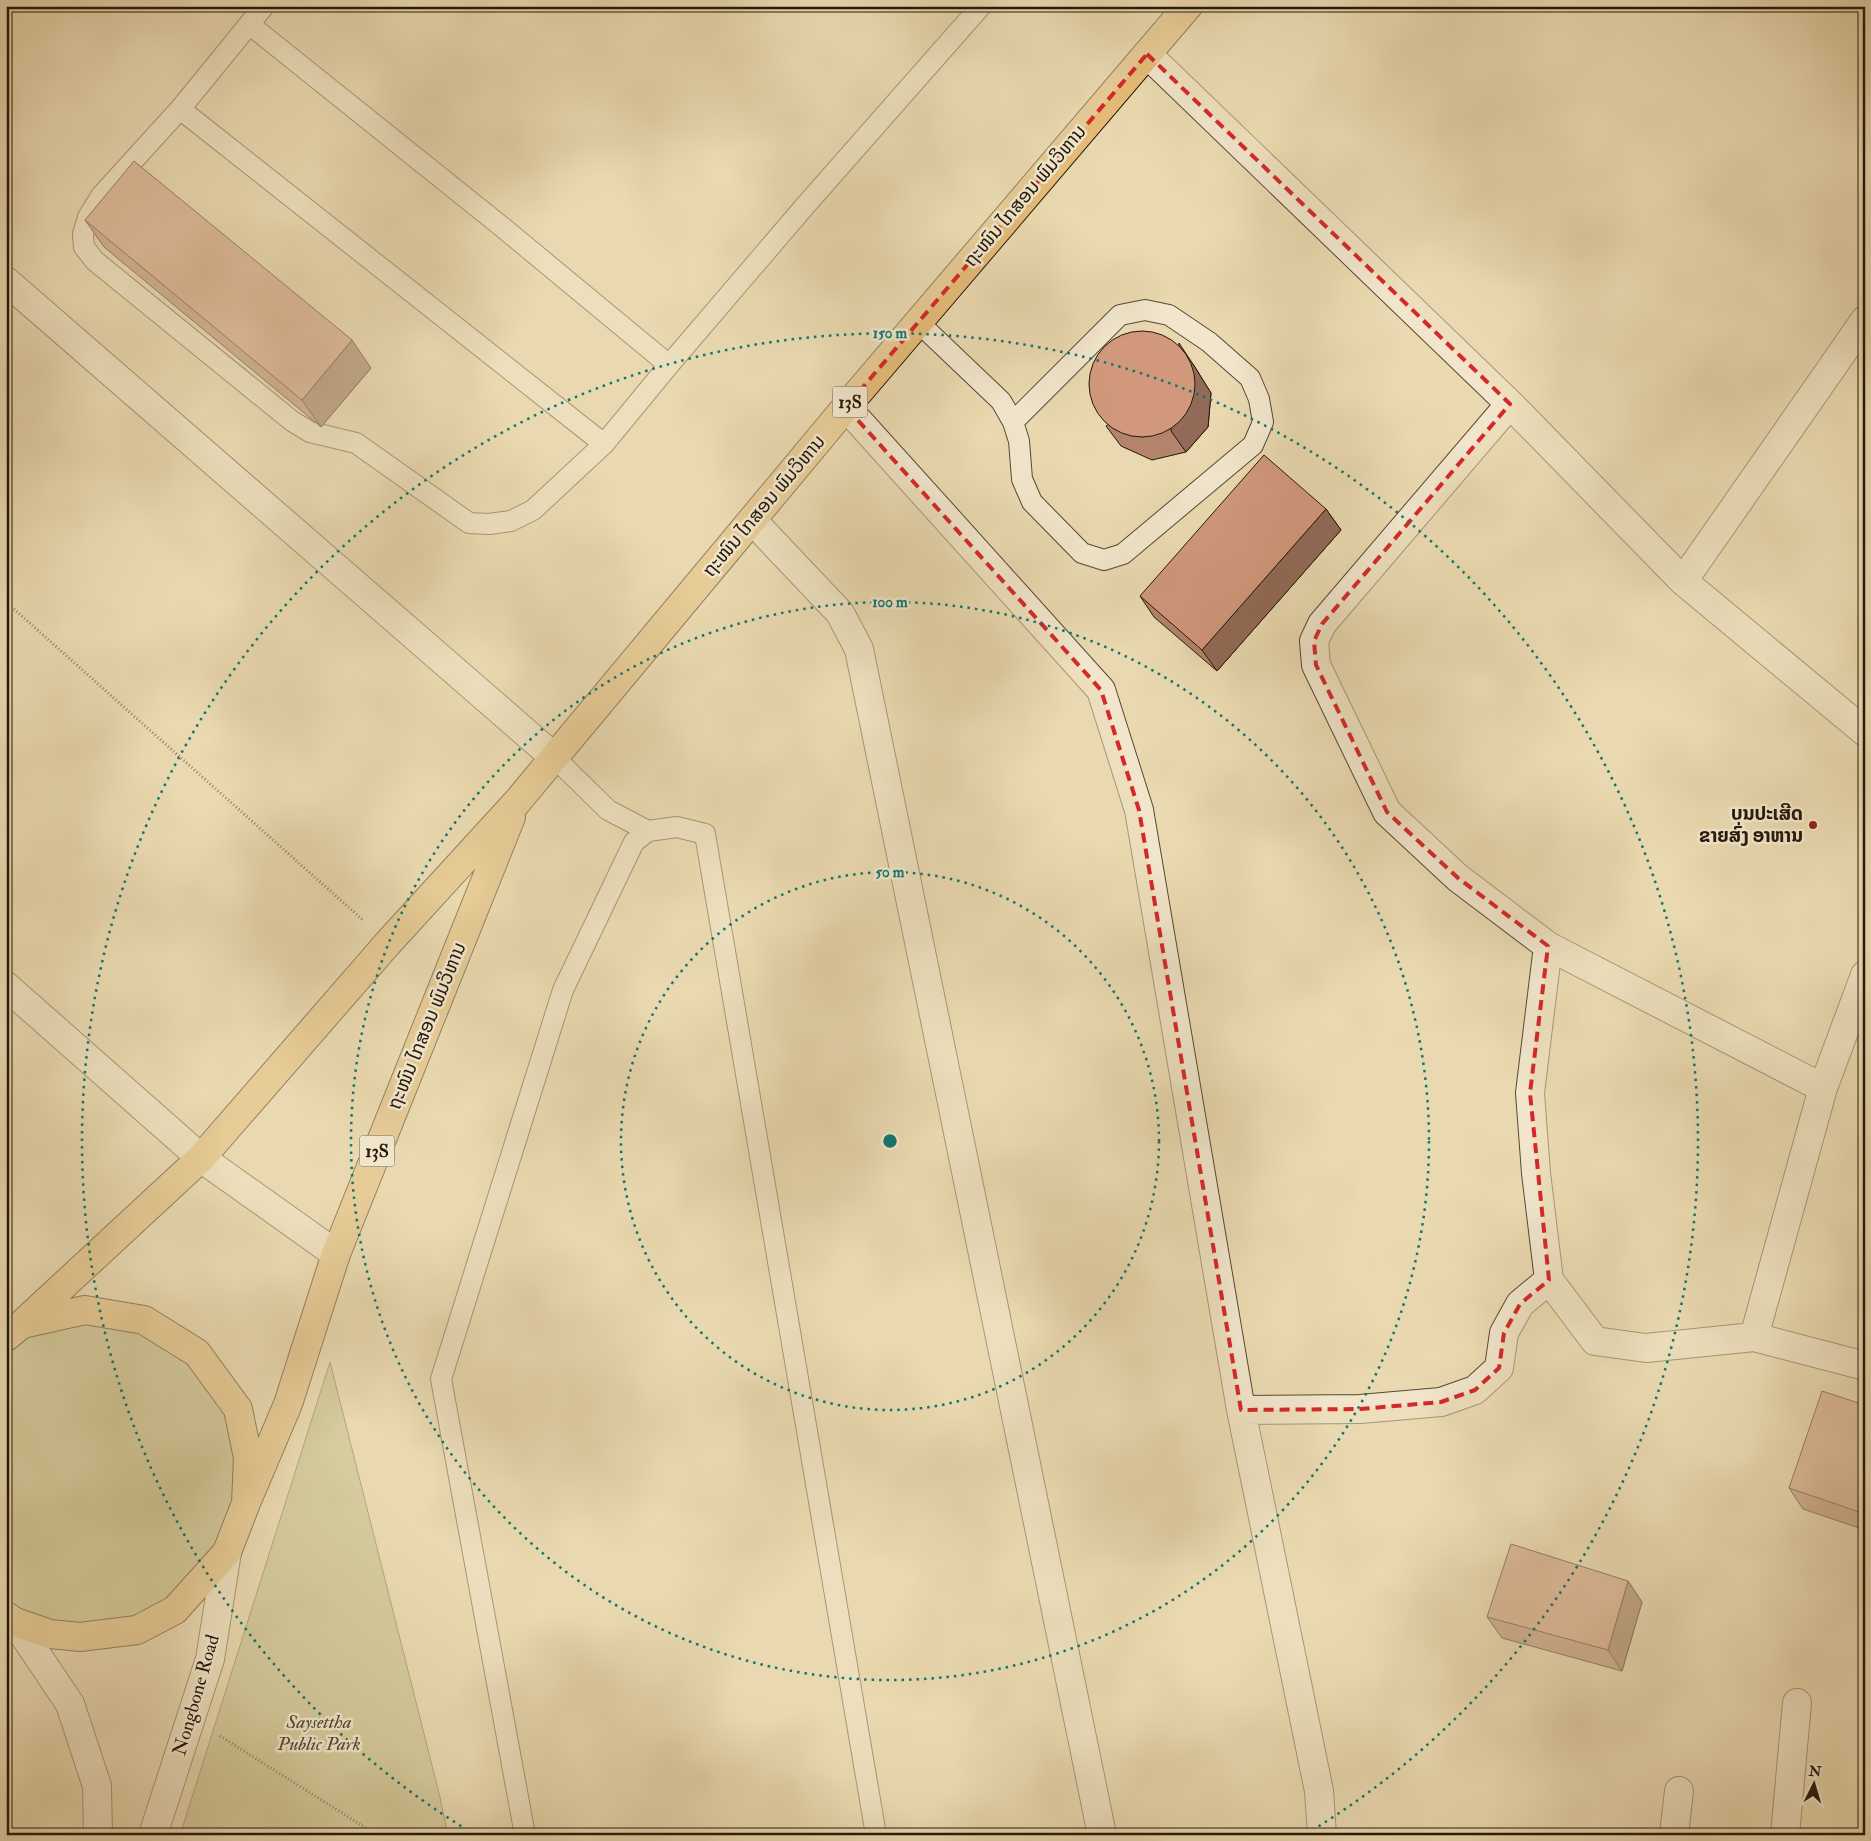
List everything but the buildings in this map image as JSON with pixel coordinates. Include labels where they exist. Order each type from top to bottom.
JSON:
[{"type":"highway","name":"ຖະໜົນ ໄກສອນ ພົມວິຫານ","points":[[14,1330],[201,1158],[388,943],[518,802],[846,407],[1188,6]]},
{"type":"highway","name":"ຖະໜົນ ໄກສອນ ພົມວິຫານ","points":[[246,1504],[288,1404],[336,1254],[518,802]]},
{"type":"highway","name":"13S","points":[[11,1619],[50,1634],[80,1637],[137,1630],[175,1610],[227,1552],[246,1504],[248,1458],[238,1409],[197,1352],[144,1320],[85,1310],[14,1330]]},
{"type":"street","points":[[1147,54],[1510,404],[1683,581],[1865,732]]},
{"type":"street","points":[[6,281],[555,758]]},
{"type":"street","points":[[1683,581],[1865,320]]},
{"type":"street","points":[[1510,404],[1322,624],[1314,641],[1316,665],[1387,812],[1458,878],[1548,946],[1823,1088]]},
{"type":"street","points":[[846,407],[1101,690],[1139,810],[1241,1410],[1319,1791],[1322,1835]]},
{"type":"street","points":[[752,520],[840,613],[859,649],[1102,1835]]},
{"type":"street","points":[[1548,946],[1530,1093],[1536,1174],[1549,1280],[1595,1341],[1646,1348],[1754,1337],[1865,1366]]},
{"type":"street","points":[[1754,1337],[1823,1088],[1865,976]]},
{"type":"street","points":[[6,986],[201,1158],[336,1254]]},
{"type":"street","points":[[1241,1410],[1360,1409],[1442,1402],[1475,1390],[1499,1368],[1504,1334],[1520,1304],[1549,1280]]},
{"type":"street","name":"Nongbone Road","points":[[153,1835],[210,1659],[227,1552]]},
{"type":"street","points":[[11,1619],[70,1704],[98,1786],[98,1835]]},
{"type":"street","points":[[1785,1835],[1796,1703]]},
{"type":"street","points":[[1674,1835],[1680,1791]]},
{"type":"lane","points":[[262,7],[180,109],[101,196],[88,217],[83,234],[84,247],[95,261],[292,421],[310,432],[356,443],[469,523],[489,524],[511,521],[533,510],[604,444],[805,206],[981,6]]},
{"type":"lane","points":[[249,24],[501,226],[669,365]]},
{"type":"lane","points":[[180,109],[604,444]]},
{"type":"lane","points":[[918,322],[1001,401],[1014,422],[1019,441],[1022,479],[1032,502],[1082,553],[1104,560],[1123,554],[1253,446],[1262,422],[1259,399],[1250,378],[1209,342],[1169,316],[1145,310],[1120,315],[1014,422]]},
{"type":"lane","points":[[555,758],[608,810],[648,831]]},
{"type":"lane","points":[[524,1835],[441,1379],[563,990],[634,842],[648,831],[677,827],[705,834],[876,1835]]},
{"type":"path","points":[[6,602],[388,943]]},
{"type":"path","points":[[190,1722],[213,1732],[378,1835]]},
{"type":"highlighted area","points":[[1147,54],[1510,404],[1322,624],[1314,641],[1316,665],[1387,812],[1458,878],[1548,946],[1530,1093],[1549,1280],[1520,1304],[1504,1333],[1499,1368],[1475,1390],[1441,1402],[1360,1409],[1241,1410],[1139,810],[1101,690],[846,407]]},
{"type":"green space","points":[[86,1323],[138,1328],[189,1360],[232,1417],[238,1490],[215,1553],[164,1608],[87,1627],[21,1616],[6,1607],[6,1351],[27,1332]]},
{"type":"green space","name":"Saysettha Public Park","points":[[330,1362],[448,1835],[180,1835]]},
{"type":"place","name":"ບຸນປະເສີດ ຂາຍສົ່ງ ອາຫານ","points":[[1813,825]]}]
